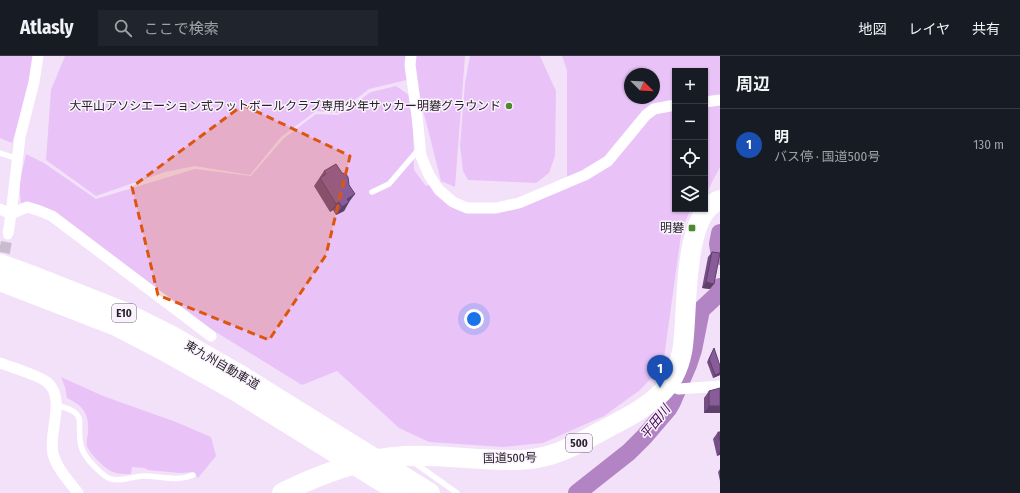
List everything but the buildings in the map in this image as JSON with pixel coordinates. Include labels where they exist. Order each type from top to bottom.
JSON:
[{"type":"highway","name":"国道500号","points":[[282,493],[311,479],[350,466],[385,458],[406,456],[516,460],[542,457],[566,450],[632,415],[675,387],[677,370],[682,352],[689,271],[696,229],[706,209],[720,200]]},
{"type":"highway","name":"東九州自動車道","points":[[0,264],[122,311],[172,336],[238,383],[400,493]]},
{"type":"highway","name":"東九州自動車道","points":[[0,281],[116,326],[238,383],[430,493]]},
{"type":"street","points":[[8,234],[20,137],[34,82],[38,56]]},
{"type":"street","points":[[411,56],[410,65],[417,116],[420,156],[429,175],[439,190],[460,206],[467,208],[496,208],[518,203],[585,175],[608,161],[646,114],[654,109],[672,106]]},
{"type":"street","points":[[708,102],[720,100]]},
{"type":"street","points":[[0,209],[11,214],[27,207],[52,216],[211,336]]},
{"type":"street","points":[[0,363],[44,380],[48,383],[56,395],[52,448],[60,468],[78,493]]},
{"type":"street","points":[[675,387],[720,386]]},
{"type":"lane","points":[[372,192],[389,184],[420,149]]},
{"type":"lane","points":[[0,153],[18,159]]},
{"type":"lane","points":[[56,405],[70,408],[75,412],[80,424],[80,441],[83,453],[102,474],[109,478],[125,479],[146,476],[184,479],[193,475]]},
{"type":"lane","points":[[406,456],[457,493]]},
{"type":"highlighted area","points":[[243,105],[350,156],[326,255],[269,340],[158,295],[132,187]]},
{"type":"shaded area","points":[[0,56],[34,56],[27,97],[12,143],[0,138]]},
{"type":"shaded area","points":[[65,56],[465,56],[455,187],[441,181],[415,78],[369,89],[338,113],[316,111],[281,137],[250,175],[195,166],[165,172],[96,196],[46,160],[51,90]]},
{"type":"shaded area","name":"大平山アソシエーション式フットボールクラブ専用少年サッカー明礬グラウンド","points":[[470,56],[540,56],[556,91],[555,156],[549,173],[536,183],[468,180],[463,171],[460,146],[465,83]]},
{"type":"shaded area","points":[[562,56],[720,56],[720,167],[708,190],[708,68],[672,68],[672,212],[690,212],[682,228],[663,365],[640,390],[604,416],[543,443],[503,447],[429,442],[399,428],[337,371],[302,385],[214,331],[56,224],[21,203],[19,183],[26,154],[44,163],[96,199],[195,169],[251,176],[283,139],[316,114],[338,115],[371,92],[396,86],[409,95],[413,125],[414,170],[426,186],[441,181],[443,199],[475,211],[567,187],[567,70]]},
{"type":"shaded area","points":[[61,377],[103,396],[176,422],[211,437],[216,456],[198,478],[193,472],[180,473],[148,470],[145,468],[132,467],[131,474],[110,471],[98,461],[88,449],[87,416],[82,408],[67,398]]},
{"type":"waterway","name":"平田川","points":[[720,233],[718,244],[720,256]]},
{"type":"waterway","name":"平田川","points":[[577,493],[629,452],[668,409],[688,365],[693,350],[701,310],[718,294],[720,287]]},
{"type":"tunnel","points":[[1,269],[8,234]]},
{"type":"place","name":"大平山アソシエーション式フットボールクラブ専用少年サッカー明礬グラウンド","points":[[509,106]]},
{"type":"place","name":"明礬","points":[[692,228]]},
{"type":"place","name":"明","points":[[660,388]]}]
